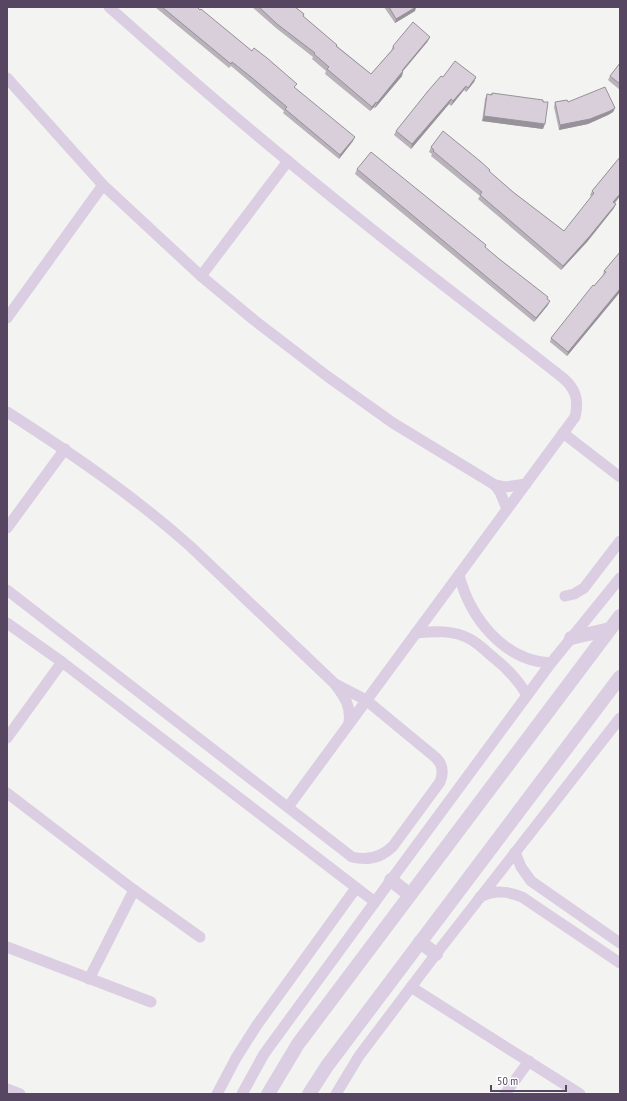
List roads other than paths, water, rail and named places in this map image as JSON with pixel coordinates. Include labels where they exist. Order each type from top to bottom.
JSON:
[{"type":"street","points":[[109,7],[207,93],[288,161],[570,384],[575,391],[578,408],[576,417],[288,807]]},
{"type":"street","points":[[7,78],[103,184],[201,276],[254,320],[327,376],[393,422],[495,485],[505,487],[526,484]]},
{"type":"street","points":[[201,276],[288,161]]},
{"type":"street","points":[[7,318],[103,184]]},
{"type":"street","points":[[7,412],[65,449],[166,525],[335,684],[347,701],[351,712],[350,723]]},
{"type":"street","points":[[563,433],[620,477]]},
{"type":"street","points":[[7,528],[65,449]]},
{"type":"street","points":[[495,485],[500,492],[507,509]]},
{"type":"street","points":[[565,596],[574,594],[584,588],[620,542]]},
{"type":"street","points":[[459,575],[463,591],[471,608],[481,624],[496,639],[522,658],[550,663]]},
{"type":"street","points":[[242,1094],[264,1054],[391,880],[550,663],[620,578]]},
{"type":"street","points":[[7,590],[352,857],[366,859],[372,858],[384,854],[393,846],[440,782],[443,772],[441,764],[435,757],[366,700],[335,684]]},
{"type":"street","points":[[268,1094],[298,1044],[620,616]]},
{"type":"street","points":[[7,623],[62,662],[375,902]]},
{"type":"street","points":[[469,638],[481,624]]},
{"type":"street","points":[[571,638],[610,629]]},
{"type":"street","points":[[416,633],[433,631],[452,633],[469,638],[510,672],[520,683],[527,695]]},
{"type":"street","points":[[510,672],[522,658]]},
{"type":"street","points":[[7,738],[62,662]]},
{"type":"street","points":[[309,1094],[327,1066],[620,677]]},
{"type":"street","points":[[336,1094],[359,1056],[411,987],[620,718]]},
{"type":"street","points":[[7,793],[134,890],[200,936]]},
{"type":"street","points":[[515,852],[521,867],[531,881],[620,942]]},
{"type":"street","points":[[391,880],[410,895]]},
{"type":"street","points":[[217,1094],[236,1058],[257,1025],[356,888]]},
{"type":"street","points":[[89,978],[134,890]]},
{"type":"street","points":[[480,897],[496,892],[505,892],[518,896],[620,963]]},
{"type":"street","points":[[420,942],[436,954]]},
{"type":"street","points":[[7,947],[151,1002]]},
{"type":"street","points":[[411,987],[580,1094]]},
{"type":"street","points":[[505,1094],[529,1061]]},
{"type":"street","points":[[7,1089],[20,1094]]}]
